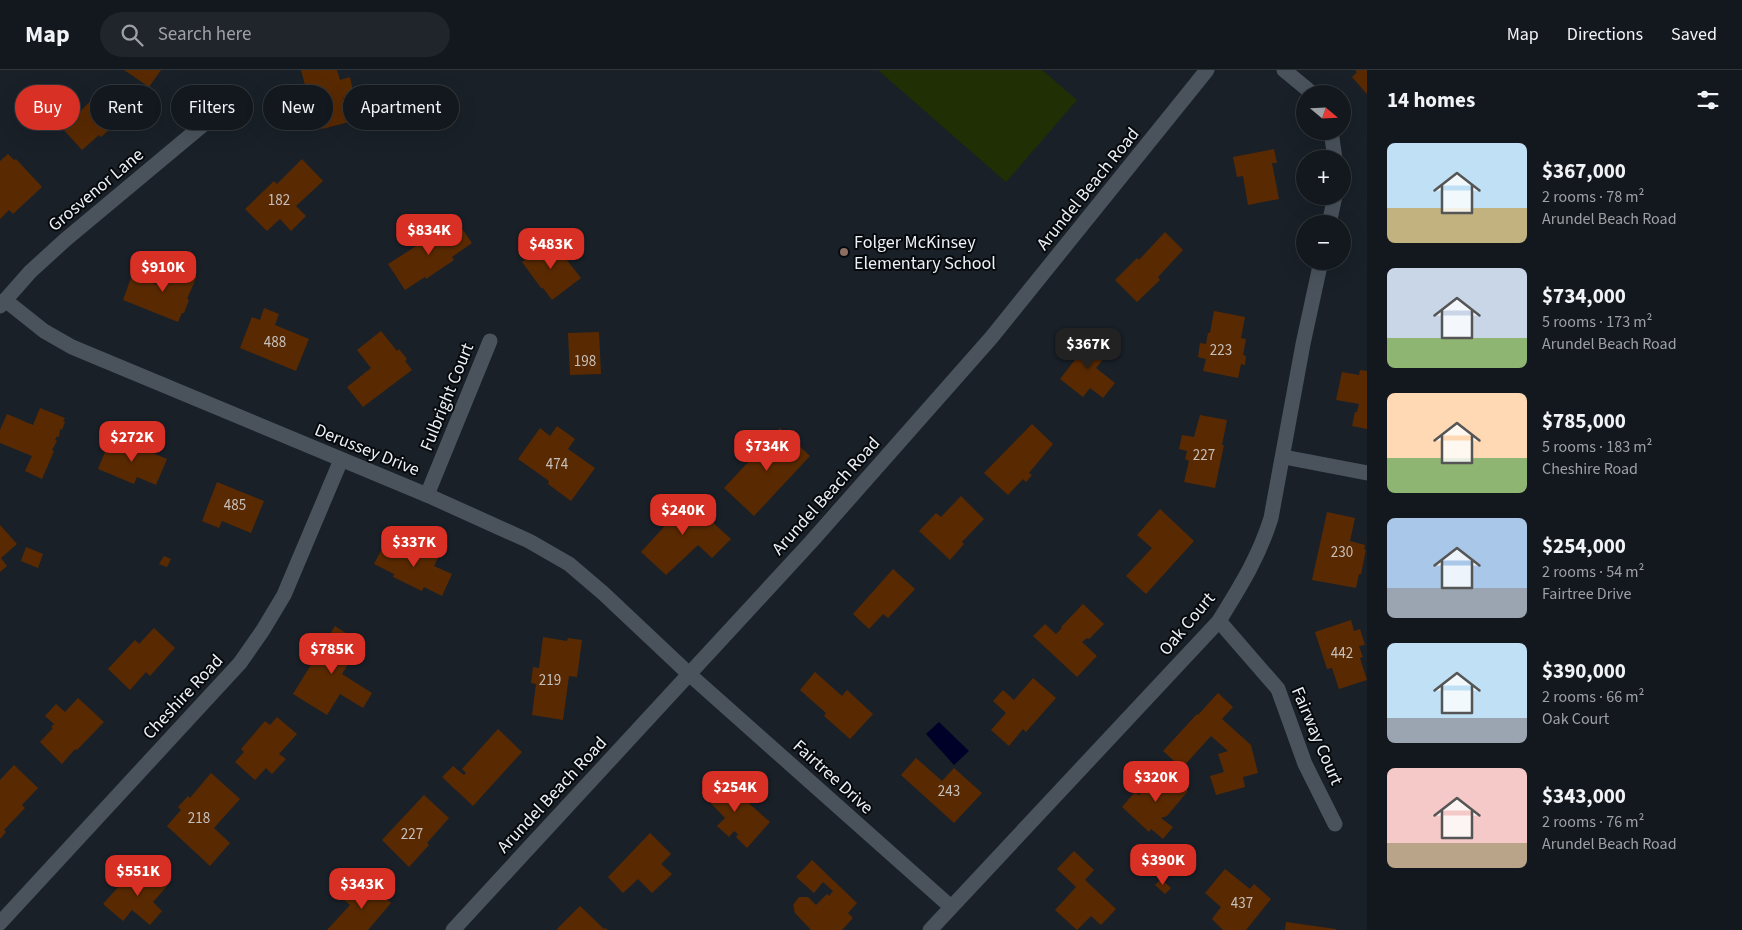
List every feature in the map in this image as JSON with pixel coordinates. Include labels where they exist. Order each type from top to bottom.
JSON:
[{"type":"street","name":"Arundel Beach Road","points":[[453,930],[811,542],[991,338],[1207,70]]},
{"type":"street","points":[[1284,70],[1302,85]]},
{"type":"street","name":"Grosvenor Lane","points":[[2,303],[30,272],[65,240],[197,130]]},
{"type":"street","name":"Oak Court","points":[[930,930],[1219,621],[1249,572],[1263,543],[1271,518],[1319,270]]},
{"type":"street","name":"Derussey Drive","points":[[2,303],[72,347],[427,495],[530,541],[568,564],[603,593],[689,674]]},
{"type":"street","name":"Fulbright Court","points":[[427,495],[490,341]]},
{"type":"street","points":[[1284,457],[1367,473]]},
{"type":"street","name":"Cheshire Road","points":[[0,924],[240,662],[263,630],[284,595],[341,460]]},
{"type":"street","name":"Fairway Court","points":[[1219,621],[1278,689],[1305,764],[1335,824]]},
{"type":"street","name":"Fairtree Drive","points":[[689,674],[951,907]]},
{"type":"green space","points":[[878,70],[1042,70],[1077,100],[1006,182]]},
{"type":"water","points":[[939,722],[969,751],[954,765],[926,734]]},
{"type":"building","points":[[124,70],[161,70],[150,85],[146,85]]},
{"type":"building","points":[[301,70],[337,70],[340,80],[350,77],[352,85],[343,85],[343,124],[333,126],[333,85],[305,85]]},
{"type":"building","points":[[1355,70],[1367,70],[1367,94],[1352,77],[1357,72]]},
{"type":"building","points":[[90,102],[90,130],[109,130],[101,137],[99,135],[82,150],[64,130],[80,130],[80,111]]},
{"type":"building","points":[[1274,149],[1277,163],[1272,163],[1279,199],[1248,205],[1243,176],[1237,177],[1233,157]]},
{"type":"building","points":[[8,154],[14,160],[16,159],[42,187],[13,214],[9,210],[0,219],[0,161]]},
{"type":"building","points":[[302,159],[323,181],[296,206],[306,216],[291,231],[280,219],[267,231],[245,209],[274,181],[277,184]]},
{"type":"building","points":[[458,223],[472,243],[452,257],[454,260],[426,279],[425,277],[405,290],[388,264],[435,234],[437,237]]},
{"type":"building","points":[[1165,232],[1183,250],[1158,277],[1160,280],[1137,302],[1115,280],[1137,258],[1139,260]]},
{"type":"building","points":[[551,240],[581,278],[552,300],[522,262]]},
{"type":"building","points":[[168,265],[197,276],[187,299],[189,300],[184,313],[182,313],[178,322],[123,300],[132,275],[160,286]]},
{"type":"building","points":[[264,308],[279,314],[275,325],[309,339],[296,371],[240,348],[252,317],[260,320]]},
{"type":"building","points":[[1214,311],[1245,317],[1241,338],[1246,339],[1243,355],[1246,356],[1245,365],[1241,364],[1238,378],[1203,371],[1206,359],[1198,357],[1200,343],[1206,344]]},
{"type":"building","points":[[381,331],[397,351],[399,349],[407,359],[405,361],[412,370],[363,407],[347,387],[371,368],[357,350]]},
{"type":"building","points":[[599,332],[601,374],[570,375],[568,333]]},
{"type":"building","points":[[1088,335],[1110,351],[1096,368],[1115,383],[1103,398],[1090,388],[1083,397],[1060,379],[1078,356],[1074,353]]},
{"type":"building","points":[[1360,370],[1367,371],[1367,429],[1352,426],[1359,404],[1336,400],[1342,372],[1359,375]]},
{"type":"building","points":[[40,408],[65,418],[59,437],[57,436],[55,440],[57,441],[52,450],[54,451],[42,479],[25,471],[32,456],[0,443],[0,430],[7,414],[33,425]]},
{"type":"building","points":[[1200,415],[1227,420],[1215,488],[1184,482],[1189,461],[1185,459],[1187,451],[1179,449],[1182,435],[1194,437]]},
{"type":"building","points":[[1032,424],[1053,444],[1029,473],[1032,475],[1026,482],[1023,479],[1008,495],[984,473]]},
{"type":"building","points":[[557,426],[575,439],[568,449],[595,468],[571,501],[548,484],[549,481],[518,459],[540,428],[550,436]]},
{"type":"building","points":[[780,428],[810,456],[754,516],[724,488]]},
{"type":"building","points":[[110,440],[122,445],[124,441],[167,459],[156,485],[137,477],[134,484],[98,469]]},
{"type":"building","points":[[217,482],[264,501],[251,533],[222,521],[219,528],[202,521]]},
{"type":"building","points":[[673,496],[684,508],[690,502],[731,539],[712,558],[698,545],[666,575],[641,552],[664,527],[654,516]]},
{"type":"building","points":[[961,496],[984,519],[962,542],[964,544],[950,560],[919,531],[936,513],[941,517]]},
{"type":"building","points":[[1160,509],[1194,541],[1146,594],[1126,576],[1152,548],[1137,535]]},
{"type":"building","points":[[1327,512],[1355,518],[1350,541],[1365,545],[1364,549],[1366,550],[1356,588],[1312,580]]},
{"type":"building","points":[[0,525],[17,544],[1,558],[7,566],[0,572]]},
{"type":"building","points":[[386,541],[406,551],[409,544],[438,558],[434,566],[452,574],[442,596],[424,587],[422,591],[393,577],[394,574],[374,564]]},
{"type":"building","points":[[26,547],[43,554],[38,568],[21,561]]},
{"type":"building","points":[[164,556],[171,559],[167,567],[159,564]]},
{"type":"building","points":[[893,569],[915,589],[888,618],[883,614],[869,629],[853,614]]},
{"type":"building","points":[[1083,604],[1104,624],[1089,639],[1087,638],[1082,642],[1097,656],[1077,677],[1033,636],[1045,624],[1056,634]]},
{"type":"building","points":[[1351,620],[1354,631],[1360,629],[1365,645],[1359,646],[1363,657],[1360,658],[1367,680],[1339,689],[1332,668],[1327,669],[1315,632]]},
{"type":"building","points":[[335,626],[361,643],[342,674],[372,693],[363,708],[340,694],[327,715],[293,694]]},
{"type":"building","points":[[154,628],[175,648],[150,676],[146,672],[130,690],[108,669],[135,640],[139,644]]},
{"type":"building","points":[[543,637],[567,641],[568,638],[582,640],[577,677],[569,676],[563,720],[532,715],[536,684],[531,683],[533,667],[539,668]]},
{"type":"building","points":[[815,672],[842,696],[847,690],[873,714],[850,739],[824,716],[826,713],[800,690]]},
{"type":"building","points":[[1033,678],[1056,698],[1026,732],[1023,729],[1009,746],[991,730],[1006,713],[993,701],[1003,690],[1014,700]]},
{"type":"building","points":[[1218,693],[1233,707],[1222,719],[1251,745],[1258,773],[1243,777],[1245,787],[1216,795],[1210,776],[1224,772],[1218,754],[1228,751],[1211,736],[1182,768],[1163,751]]},
{"type":"building","points":[[78,698],[104,722],[62,764],[40,742],[53,728],[51,727],[54,724],[45,716],[56,704],[65,712]]},
{"type":"building","points":[[277,717],[297,734],[279,754],[286,759],[272,774],[266,768],[255,780],[235,762],[244,752],[241,749],[265,721],[270,725]]},
{"type":"building","points":[[498,729],[522,752],[473,806],[442,777],[453,766],[464,775],[466,773],[462,769]]},
{"type":"building","points":[[916,758],[942,781],[954,768],[982,793],[954,823],[901,775]]},
{"type":"building","points":[[14,765],[38,788],[22,805],[25,808],[4,830],[6,832],[0,839],[0,780]]},
{"type":"building","points":[[1163,769],[1188,791],[1167,816],[1161,818],[1173,827],[1163,839],[1151,829],[1149,832],[1122,807],[1135,792],[1139,795]]},
{"type":"building","points":[[211,773],[240,799],[214,828],[230,843],[210,866],[167,826],[181,810],[178,807],[188,796],[190,798]]},
{"type":"building","points":[[716,777],[742,801],[744,799],[770,822],[747,848],[736,837],[738,834],[734,831],[729,837],[717,826],[725,818],[701,793]]},
{"type":"building","points":[[424,795],[449,818],[427,843],[429,845],[409,867],[382,840]]},
{"type":"building","points":[[650,833],[671,854],[661,864],[672,874],[652,893],[638,879],[623,893],[608,877]]},
{"type":"building","points":[[1074,851],[1094,870],[1085,880],[1116,909],[1101,925],[1091,916],[1077,930],[1055,910],[1076,887],[1057,869]]},
{"type":"building","points":[[812,860],[857,903],[848,913],[853,918],[842,930],[811,930],[795,913],[793,905],[799,897],[808,897],[816,905],[833,891],[823,882],[814,893],[796,877]]},
{"type":"building","points":[[146,866],[168,885],[153,902],[162,911],[150,925],[132,910],[123,921],[103,904],[129,875],[134,879]]},
{"type":"building","points":[[1225,869],[1250,889],[1254,884],[1271,899],[1246,930],[1223,930],[1212,919],[1221,907],[1205,893]]},
{"type":"building","points":[[1161,879],[1171,888],[1165,894],[1155,885]]},
{"type":"building","points":[[369,883],[391,903],[368,930],[327,930],[350,905],[344,900],[354,890],[358,894]]},
{"type":"building","points":[[580,906],[604,929],[608,930],[558,930]]},
{"type":"building","points":[[1286,922],[1336,929],[1336,930],[1285,930]]},
{"type":"place","name":"Folger McKinsey Elementary School","points":[[844,252]]}]
